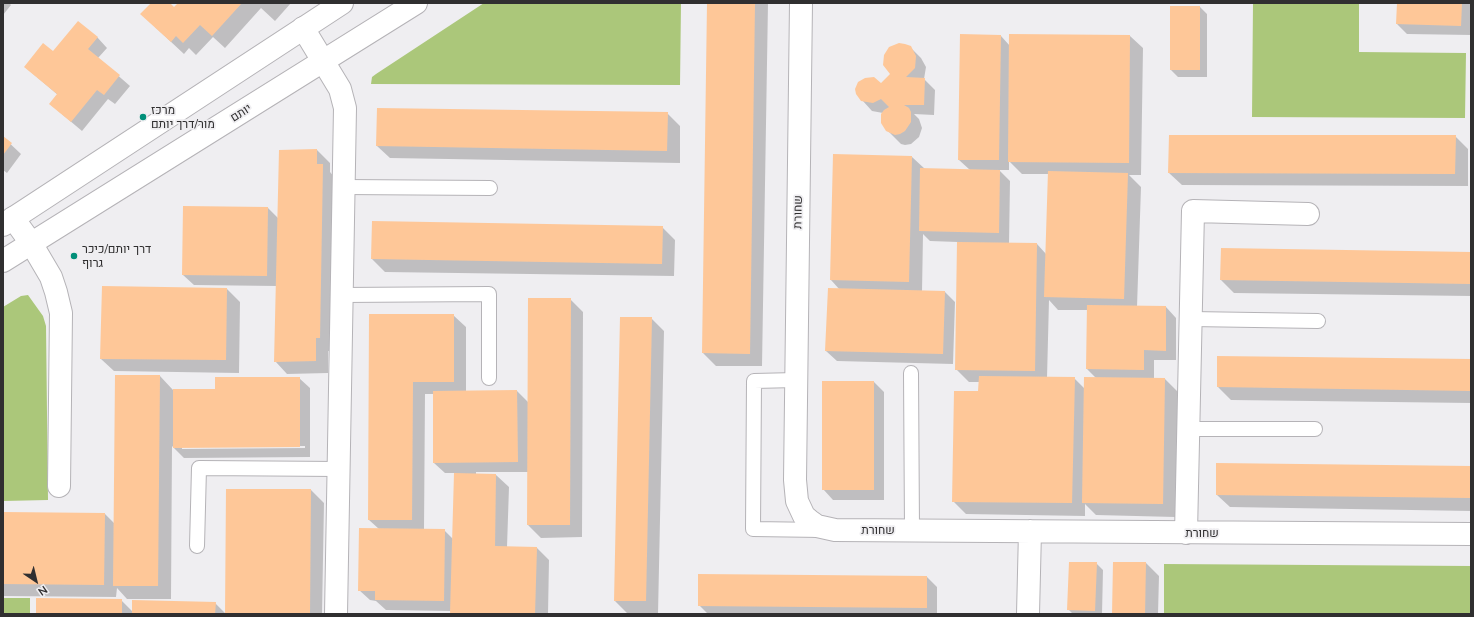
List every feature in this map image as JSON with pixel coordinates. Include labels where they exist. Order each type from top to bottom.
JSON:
[{"type":"street","points":[[59,486],[61,313],[51,276],[31,243],[8,222],[342,3]]},
{"type":"street","name":"יותם","points":[[3,260],[324,62],[416,3]]},
{"type":"street","name":"שחורת","points":[[802,3],[795,480],[797,501],[802,512],[810,521],[817,526],[835,530],[1471,534]]},
{"type":"street","points":[[303,28],[340,89],[345,108],[336,614]]},
{"type":"street","points":[[1186,532],[1194,211],[1308,214]]},
{"type":"street","points":[[1028,614],[1030,531]]},
{"type":"lane","points":[[344,187],[490,188]]},
{"type":"lane","points":[[342,295],[489,294],[489,378]]},
{"type":"lane","points":[[1191,319],[1318,321]]},
{"type":"lane","points":[[911,373],[912,530]]},
{"type":"lane","points":[[796,380],[754,381],[753,529],[835,530]]},
{"type":"lane","points":[[1189,429],[1316,429]]},
{"type":"lane","points":[[197,546],[199,468],[339,469]]},
{"type":"green space","points":[[484,3],[681,3],[680,85],[371,84],[372,77],[376,74]]},
{"type":"green space","points":[[1253,3],[1359,3],[1359,52],[1466,53],[1465,118],[1252,117]]},
{"type":"green space","points":[[28,295],[43,316],[46,326],[48,500],[3,501],[3,307],[21,296]]},
{"type":"green space","points":[[1164,564],[1471,566],[1471,614],[1164,614]]},
{"type":"green space","points":[[3,598],[30,598],[30,614],[3,614]]},
{"type":"building","points":[[151,3],[170,3],[174,7],[178,3],[242,3],[212,36],[200,25],[183,43],[176,36],[171,42],[140,14]]},
{"type":"building","points":[[707,3],[755,3],[750,354],[702,353]]},
{"type":"building","points":[[1397,3],[1462,3],[1461,26],[1396,24]]},
{"type":"building","points":[[1170,6],[1200,6],[1200,70],[1170,70]]},
{"type":"building","points":[[78,21],[98,37],[88,49],[120,75],[104,95],[97,90],[71,122],[49,104],[57,94],[24,67],[43,43],[53,51]]},
{"type":"building","points":[[960,34],[1001,35],[999,160],[958,160]]},
{"type":"building","points":[[1009,34],[1130,35],[1129,163],[1008,162]]},
{"type":"building","points":[[899,43],[911,46],[916,56],[915,68],[906,77],[925,78],[924,105],[904,105],[909,108],[911,112],[911,122],[905,131],[895,135],[886,131],[881,123],[881,114],[889,107],[881,99],[873,103],[861,101],[856,94],[855,89],[858,82],[865,78],[874,77],[881,83],[890,74],[883,65],[884,55],[889,47]]},
{"type":"building","points":[[377,108],[668,112],[667,151],[376,146]]},
{"type":"building","points":[[1169,135],[1456,135],[1455,174],[1168,173]]},
{"type":"building","points":[[3,136],[12,143],[3,155]]},
{"type":"building","points":[[317,149],[317,164],[323,164],[320,338],[316,338],[316,361],[274,362],[279,150]]},
{"type":"building","points":[[833,154],[912,156],[909,282],[830,280]]},
{"type":"building","points":[[920,168],[1000,170],[999,233],[919,231]]},
{"type":"building","points":[[1048,171],[1128,173],[1124,299],[1044,297]]},
{"type":"building","points":[[183,206],[268,207],[267,276],[182,275]]},
{"type":"building","points":[[372,221],[663,226],[662,264],[371,259]]},
{"type":"building","points":[[957,242],[1037,243],[1035,371],[955,370]]},
{"type":"building","points":[[1221,248],[1471,252],[1471,284],[1220,280]]},
{"type":"building","points":[[102,286],[227,288],[226,360],[100,359]]},
{"type":"building","points":[[828,288],[945,291],[943,354],[825,351]]},
{"type":"building","points":[[528,298],[571,298],[570,525],[527,525]]},
{"type":"building","points":[[1087,305],[1166,306],[1166,351],[1144,350],[1144,370],[1086,369]]},
{"type":"building","points":[[369,314],[454,314],[454,382],[413,382],[412,520],[368,520]]},
{"type":"building","points":[[620,317],[652,317],[646,601],[614,601]]},
{"type":"building","points":[[1217,356],[1471,359],[1471,391],[1217,387]]},
{"type":"building","points":[[115,375],[160,375],[158,586],[113,586]]},
{"type":"building","points":[[979,376],[1075,377],[1072,503],[952,502],[954,391],[978,391]]},
{"type":"building","points":[[215,377],[300,377],[300,447],[173,448],[173,389],[215,389]]},
{"type":"building","points":[[1084,377],[1165,378],[1163,504],[1082,503]]},
{"type":"building","points":[[822,381],[874,381],[874,490],[822,490]]},
{"type":"building","points":[[517,390],[518,462],[433,463],[433,391]]},
{"type":"building","points":[[1216,463],[1471,466],[1471,498],[1216,495]]},
{"type":"building","points":[[454,473],[496,474],[495,546],[537,547],[535,614],[450,614]]},
{"type":"building","points":[[226,489],[311,489],[310,614],[225,614]]},
{"type":"building","points":[[3,512],[105,513],[104,585],[3,584]]},
{"type":"building","points":[[359,528],[445,529],[444,601],[375,600],[375,591],[358,591]]},
{"type":"building","points":[[1069,562],[1097,562],[1095,611],[1067,610]]},
{"type":"building","points":[[1113,562],[1146,562],[1145,614],[1112,614]]},
{"type":"building","points":[[698,574],[927,576],[927,608],[698,606]]},
{"type":"building","points":[[36,598],[122,599],[122,614],[36,614]]},
{"type":"building","points":[[132,600],[216,602],[215,614],[132,614]]},
{"type":"place","name":"מרכז מור/דרך יותם","points":[[143,117]]},
{"type":"place","name":"דרך יותם/כיכר גרוף","points":[[74,256]]}]
